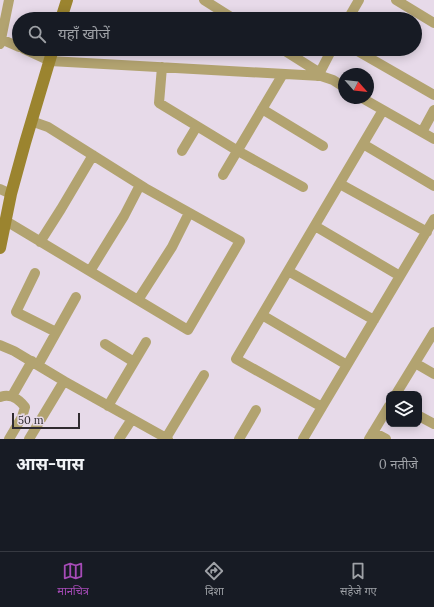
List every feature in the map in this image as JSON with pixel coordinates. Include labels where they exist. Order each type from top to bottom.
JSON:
[{"type":"street","points":[[64,12],[67,0]]},
{"type":"street","points":[[204,0],[223,12]]},
{"type":"street","points":[[352,12],[359,0]]},
{"type":"street","points":[[396,0],[416,12]]},
{"type":"street","points":[[5,6],[1,41],[12,45]]},
{"type":"street","points":[[422,16],[434,23]]},
{"type":"street","points":[[0,248],[6,221],[5,191],[31,120],[52,56]]},
{"type":"street","points":[[61,56],[162,67],[283,74],[319,74]]},
{"type":"street","points":[[292,56],[324,77],[338,83]]},
{"type":"street","points":[[319,74],[328,56]]},
{"type":"street","points":[[366,56],[434,95]]},
{"type":"street","points":[[162,67],[159,103],[238,151],[303,187]]},
{"type":"street","points":[[223,175],[283,74]]},
{"type":"street","points":[[372,104],[434,139]]},
{"type":"street","points":[[262,109],[323,146]]},
{"type":"street","points":[[322,407],[236,359],[383,110]]},
{"type":"street","points":[[422,132],[434,110]]},
{"type":"street","points":[[6,221],[188,330],[240,241],[140,185],[48,127],[31,120]]},
{"type":"street","points":[[182,151],[197,126]]},
{"type":"street","points":[[363,144],[434,186]]},
{"type":"street","points":[[40,242],[62,209],[93,155]]},
{"type":"street","points":[[340,184],[426,232]]},
{"type":"street","points":[[90,272],[124,216],[140,185]]},
{"type":"street","points":[[138,300],[172,247],[189,213]]},
{"type":"street","points":[[303,439],[434,219]]},
{"type":"street","points":[[315,226],[400,276]]},
{"type":"street","points":[[288,271],[374,320]]},
{"type":"street","points":[[35,273],[16,312],[56,332]]},
{"type":"street","points":[[12,396],[56,332],[76,298]]},
{"type":"street","points":[[262,315],[347,366]]},
{"type":"street","points":[[398,391],[434,332]]},
{"type":"street","points":[[108,406],[146,342]]},
{"type":"street","points":[[106,344],[134,362]]},
{"type":"street","points":[[0,345],[35,363],[64,381],[167,438],[204,375]]},
{"type":"street","points":[[415,363],[434,374]]},
{"type":"street","points":[[29,439],[64,381]]},
{"type":"street","points":[[0,397],[5,395],[12,396],[25,407],[22,417],[9,439]]},
{"type":"street","points":[[239,439],[256,410]]},
{"type":"street","points":[[386,411],[371,435],[386,439]]},
{"type":"street","points":[[422,418],[434,424]]},
{"type":"street","points":[[119,439],[132,419]]}]
